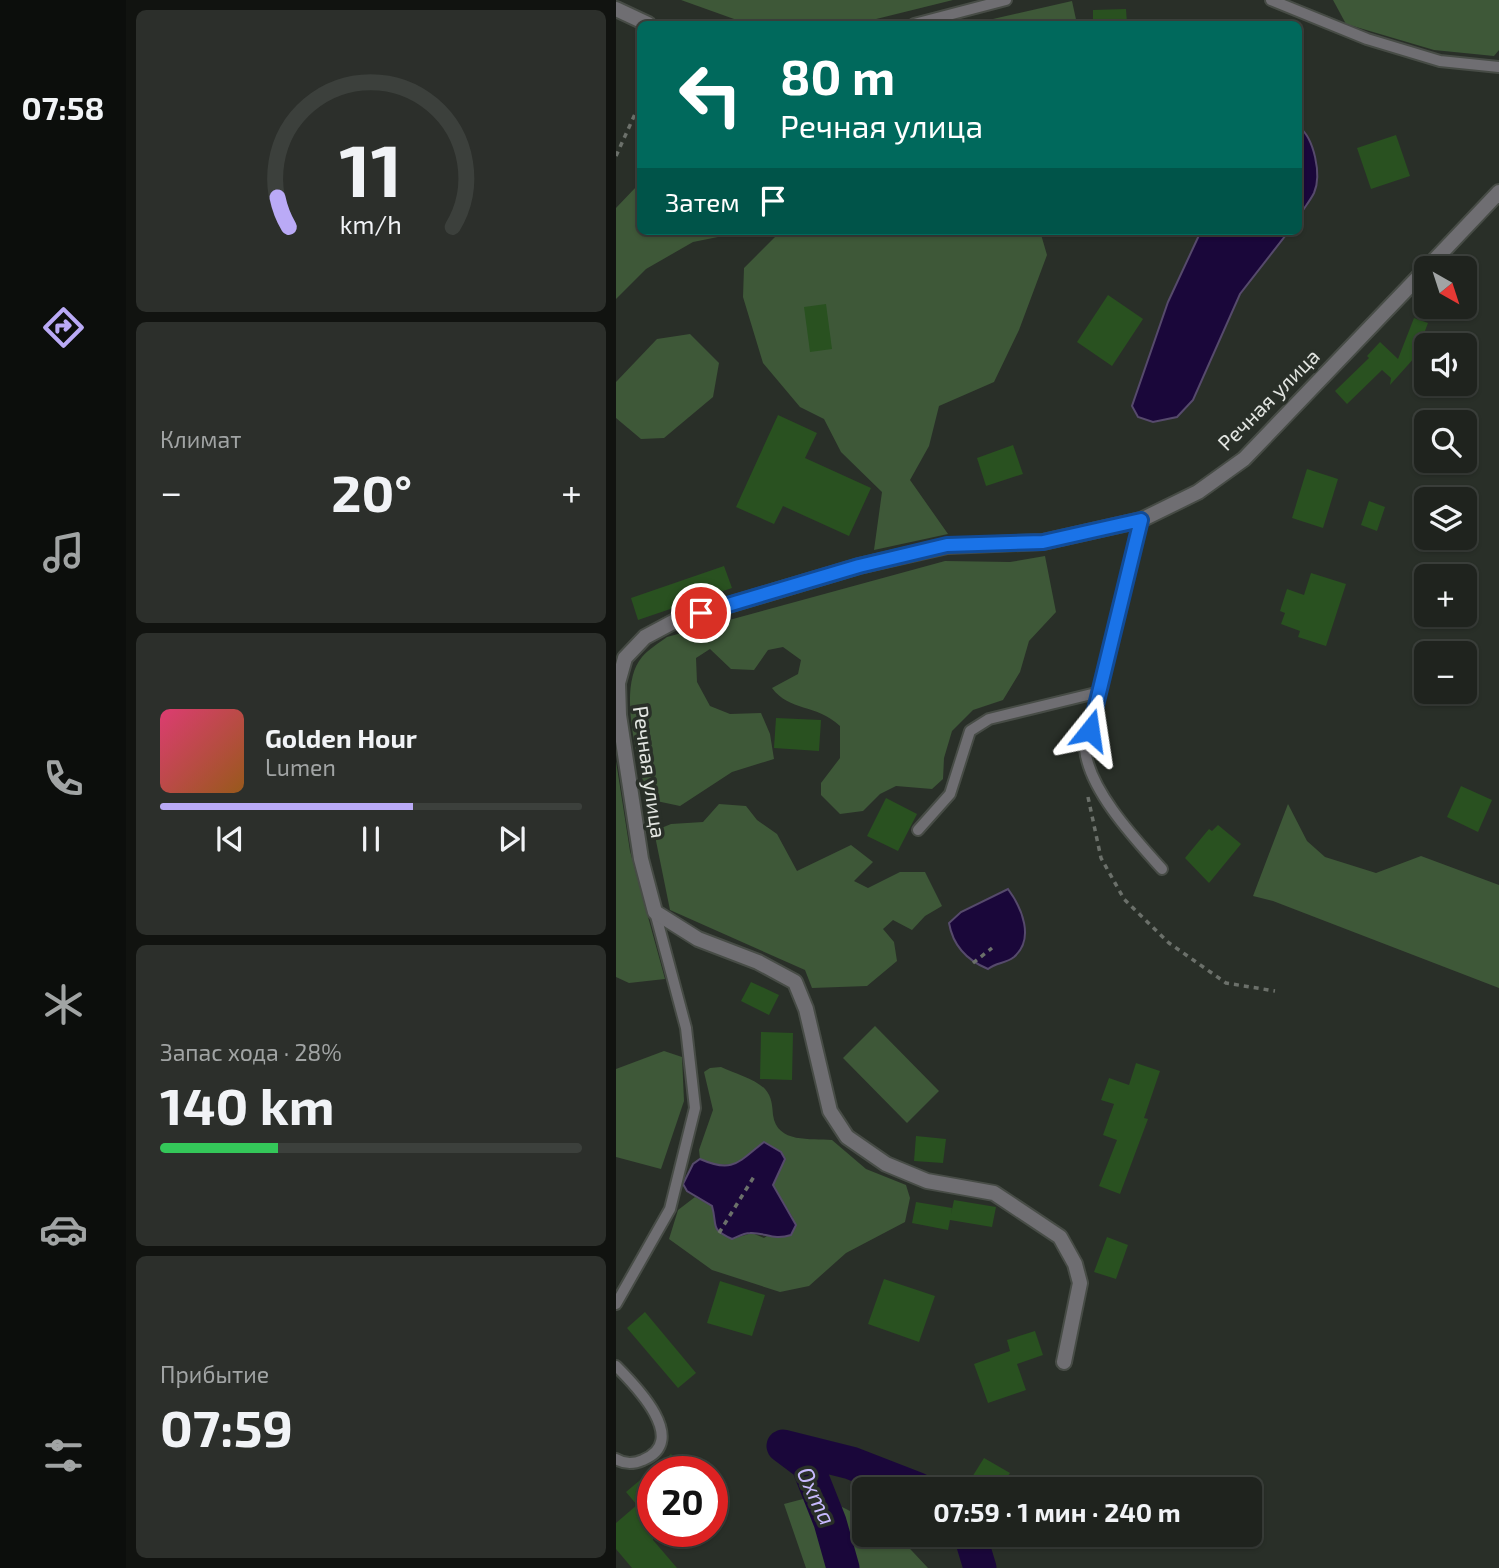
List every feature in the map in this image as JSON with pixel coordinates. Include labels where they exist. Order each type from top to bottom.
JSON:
[{"type":"street","points":[[616,9],[642,21]]},
{"type":"street","name":"Речная улица","points":[[1438,256],[1499,192]]},
{"type":"street","name":"Речная улица","points":[[655,912],[640,859],[619,715],[618,683],[625,658],[645,637],[675,621],[859,566],[947,545],[1043,542],[1141,520],[1198,492],[1244,459],[1414,282]]},
{"type":"street","points":[[655,912],[698,940],[758,962],[795,982],[806,1009],[830,1111],[847,1137],[886,1164],[927,1181],[994,1193],[1060,1237],[1075,1264],[1080,1283],[1064,1362]]},
{"type":"lane","points":[[926,21],[1006,0]]},
{"type":"lane","points":[[1271,0],[1367,39],[1440,61],[1499,67]]},
{"type":"lane","points":[[1141,520],[1085,749],[1087,767],[1128,831],[1163,869]]},
{"type":"lane","points":[[918,830],[950,794],[970,731],[989,719],[1100,692]]},
{"type":"lane","points":[[616,1304],[670,1209],[695,1108],[686,1028],[655,912]]},
{"type":"lane","points":[[616,1366],[652,1409],[660,1422],[662,1436],[650,1457],[638,1462],[622,1463],[616,1459]]},
{"type":"path","points":[[616,156],[637,110]]},
{"type":"path","points":[[1087,767],[1088,805],[1101,858],[1124,900],[1169,943],[1226,983],[1275,991]]},
{"type":"path","points":[[973,963],[992,948]]},
{"type":"path","points":[[719,1233],[755,1175]]},
{"type":"green space","points":[[681,0],[953,0],[868,21],[740,21]]},
{"type":"green space","points":[[1333,0],[1499,0],[1499,50],[1494,56],[1434,50],[1346,24]]},
{"type":"green space","points":[[1072,1],[1076,21],[984,21]]},
{"type":"green space","points":[[637,182],[637,235],[728,235],[693,242],[646,269],[616,299],[616,208],[636,187]]},
{"type":"green space","points":[[777,235],[1041,235],[1047,255],[1019,330],[994,382],[939,406],[929,446],[910,480],[948,534],[874,550],[882,492],[841,452],[824,419],[800,407],[763,363],[743,297],[744,268]]},
{"type":"green space","points":[[690,334],[719,363],[713,397],[664,438],[641,439],[616,418],[616,382],[657,339]]},
{"type":"green space","points":[[1045,556],[1056,612],[1029,641],[1020,672],[1003,700],[973,710],[952,731],[944,758],[943,779],[932,789],[896,786],[880,794],[863,811],[840,814],[821,795],[821,783],[840,758],[840,726],[821,714],[787,701],[772,688],[798,674],[801,660],[783,647],[768,650],[754,670],[731,669],[710,649],[696,658],[697,682],[710,706],[730,714],[761,713],[770,734],[774,759],[732,772],[680,806],[647,799],[632,726],[631,687],[634,670],[642,657],[667,637],[945,561],[1010,562]]},
{"type":"green space","points":[[616,761],[630,851],[665,979],[629,983],[616,977]]},
{"type":"green space","points":[[719,804],[746,806],[757,820],[777,834],[797,871],[851,845],[873,862],[854,881],[868,888],[900,872],[925,872],[942,906],[925,916],[912,930],[893,920],[883,929],[894,942],[897,961],[867,986],[812,988],[805,970],[670,910],[654,831],[671,824],[703,822]]},
{"type":"green space","points":[[1288,804],[1307,841],[1325,857],[1376,873],[1421,856],[1499,885],[1499,988],[1273,901],[1253,896]]},
{"type":"green space","points":[[875,1026],[939,1091],[907,1123],[843,1058]]},
{"type":"green space","points":[[664,1051],[682,1057],[684,1101],[661,1169],[616,1157],[616,1069]]},
{"type":"green space","points":[[721,1067],[750,1079],[765,1089],[776,1124],[781,1131],[796,1138],[832,1140],[866,1169],[906,1185],[910,1198],[905,1222],[846,1253],[809,1286],[780,1292],[712,1270],[669,1239],[678,1210],[695,1197],[712,1206],[732,1239],[752,1233],[764,1238],[793,1218],[773,1185],[785,1159],[758,1146],[745,1158],[732,1164],[717,1164],[700,1159],[699,1150],[713,1110],[704,1072],[710,1068]]},
{"type":"green space","points":[[818,1495],[852,1512],[852,1547],[908,1547],[928,1568],[806,1568],[784,1504]]},
{"type":"shaded area","points":[[1302,130],[1309,139],[1317,167],[1314,193],[1302,212]]},
{"type":"shaded area","points":[[1199,235],[1286,235],[1240,294],[1193,400],[1177,417],[1153,422],[1138,417],[1132,406],[1168,302]]},
{"type":"shaded area","points":[[1008,889],[1022,914],[1024,941],[1014,957],[988,969],[962,951],[954,939],[949,923],[961,912]]},
{"type":"shaded area","points":[[764,1142],[781,1152],[785,1159],[773,1185],[796,1225],[791,1235],[785,1237],[750,1233],[732,1239],[717,1229],[712,1206],[687,1191],[683,1184],[693,1164],[700,1159],[729,1165],[742,1160]]},
{"type":"building","points":[[1126,9],[1127,21],[1093,21],[1093,10]]},
{"type":"building","points":[[1396,135],[1410,176],[1371,189],[1357,148]]},
{"type":"building","points":[[1108,295],[1143,319],[1112,366],[1077,342]]},
{"type":"building","points":[[826,304],[832,349],[810,352],[804,307]]},
{"type":"building","points":[[1414,318],[1428,323],[1424,333],[1414,333],[1414,358],[1390,385],[1391,378],[1382,370],[1347,404],[1335,391],[1369,358],[1367,356],[1380,342],[1398,359]]},
{"type":"building","points":[[778,415],[817,433],[805,458],[871,488],[849,536],[783,506],[774,524],[736,507]]},
{"type":"building","points":[[1013,445],[1023,474],[986,486],[977,458]]},
{"type":"building","points":[[1307,469],[1338,479],[1323,528],[1292,518]]},
{"type":"building","points":[[1369,501],[1385,507],[1377,531],[1361,525]]},
{"type":"building","points":[[724,566],[732,588],[638,620],[631,598]]},
{"type":"building","points":[[1311,573],[1346,584],[1326,646],[1298,637],[1300,631],[1281,624],[1285,613],[1280,611],[1287,589],[1304,595]]},
{"type":"building","points":[[776,718],[821,720],[819,751],[774,748]]},
{"type":"building","points":[[1461,786],[1492,800],[1478,832],[1447,817]]},
{"type":"building","points":[[886,798],[917,814],[898,851],[867,836]]},
{"type":"building","points":[[1218,825],[1241,844],[1209,883],[1185,858],[1209,829],[1212,831]]},
{"type":"building","points":[[751,982],[779,995],[769,1015],[741,1001]]},
{"type":"building","points":[[761,1032],[793,1033],[792,1080],[760,1079]]},
{"type":"building","points":[[1136,1063],[1160,1071],[1144,1118],[1148,1119],[1120,1194],[1099,1186],[1117,1140],[1103,1135],[1114,1104],[1101,1100],[1109,1078],[1129,1085]]},
{"type":"building","points":[[916,1136],[946,1139],[943,1163],[914,1161]]},
{"type":"building","points":[[954,1200],[996,1207],[992,1227],[950,1220],[948,1230],[912,1223],[916,1202],[952,1208],[951,1214]]},
{"type":"building","points":[[1107,1237],[1128,1245],[1116,1279],[1094,1272]]},
{"type":"building","points":[[884,1279],[935,1296],[919,1342],[868,1324]]},
{"type":"building","points":[[720,1281],[765,1295],[752,1336],[707,1323]]},
{"type":"building","points":[[645,1312],[696,1373],[678,1388],[627,1328]]},
{"type":"building","points":[[1035,1331],[1043,1355],[1017,1364],[1026,1390],[988,1403],[974,1364],[1010,1351],[1007,1340]]},
{"type":"building","points":[[984,1458],[1010,1473],[1007,1477],[972,1477]]},
{"type":"building","points":[[637,1483],[637,1505],[626,1492]]},
{"type":"building","points":[[637,1505],[637,1547],[659,1547],[677,1568],[632,1568],[616,1549],[616,1523]]},
{"type":"waterway","name":"Охта","points":[[843,1568],[830,1522],[807,1464],[783,1446],[851,1463],[887,1477]]},
{"type":"waterway","name":"Охта","points":[[974,1547],[980,1568]]},
{"type":"route","points":[[701,613],[859,566],[947,545],[1043,542],[1141,520],[1090,730]]}]
